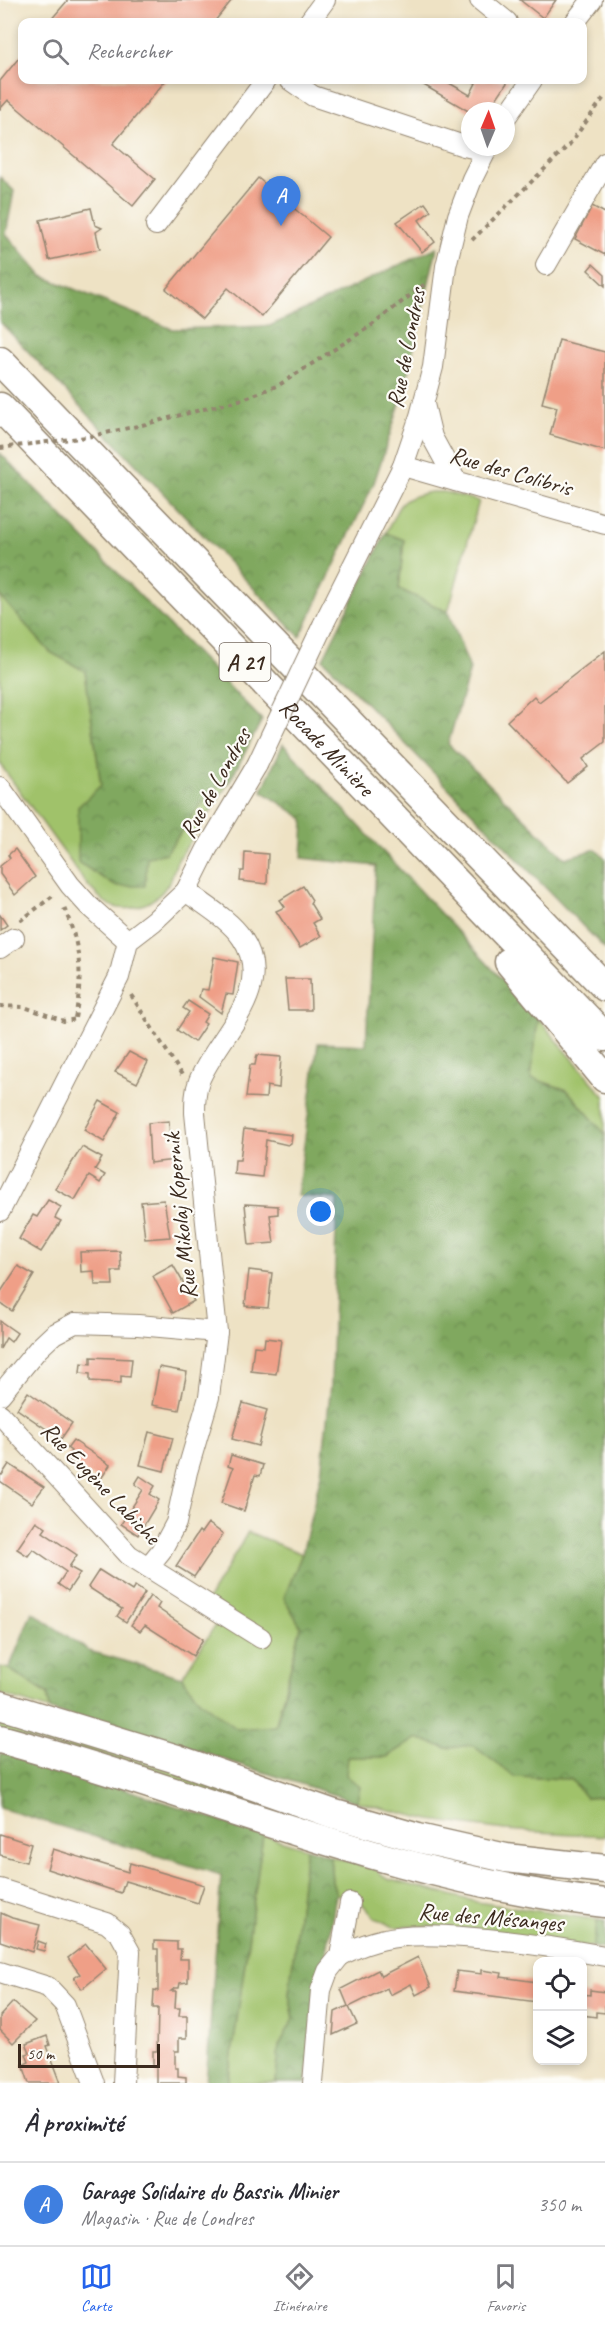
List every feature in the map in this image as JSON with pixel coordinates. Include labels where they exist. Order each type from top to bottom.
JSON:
[{"type":"highway","name":"Rocade Minière","points":[[0,361],[605,987]]},
{"type":"highway","name":"Rocade Minière","points":[[0,407],[605,1037]]},
{"type":"highway","points":[[490,917],[498,950],[605,1078]]},
{"type":"highway","points":[[0,1705],[177,1759],[300,1802],[418,1838],[506,1858],[605,1869]]},
{"type":"highway","points":[[0,1739],[77,1760],[294,1830],[446,1874],[495,1886],[604,1903]]},
{"type":"highway","points":[[506,1858],[574,1850],[605,1850]]},
{"type":"street","points":[[312,18],[326,0]]},
{"type":"street","points":[[480,0],[502,18]]},
{"type":"street","points":[[577,18],[592,0]]},
{"type":"street","points":[[156,225],[263,84]]},
{"type":"street","points":[[296,84],[313,96],[461,145]]},
{"type":"street","points":[[515,104],[529,84]]},
{"type":"street","name":"Rue de Londres","points":[[128,941],[154,921],[186,891],[207,849],[257,765],[323,625],[403,466],[433,367],[446,266],[458,216],[472,178],[483,156]]},
{"type":"street","points":[[546,265],[605,163]]},
{"type":"street","points":[[423,402],[432,437],[446,467],[456,481]]},
{"type":"street","name":"Rue des Colibris","points":[[403,466],[605,524]]},
{"type":"street","points":[[0,788],[75,891],[128,941],[120,977],[0,1211]]},
{"type":"street","name":"Rue Mikolaj Kopernik","points":[[148,1567],[161,1551],[176,1523],[187,1472],[209,1397],[217,1332],[195,1096],[208,1062],[247,1002],[252,986],[253,969],[250,954],[242,938],[231,926],[186,891]]},
{"type":"street","points":[[0,1395],[38,1349],[54,1334],[75,1323],[138,1325],[217,1332]]},
{"type":"street","name":"Rue Eugène Labiche","points":[[0,1414],[129,1555],[261,1638]]},
{"type":"street","points":[[0,1889],[107,1923],[120,1934],[130,1952],[123,2083]]},
{"type":"street","points":[[313,2083],[321,1990],[328,1971],[340,1956],[350,1903]]},
{"type":"street","name":"Rue des Mésanges","points":[[340,1956],[354,1948],[384,1938],[430,1933],[533,1944],[605,1956]]},
{"type":"street","points":[[0,1972],[48,1987],[65,2005],[94,2083]]},
{"type":"path","points":[[471,242],[569,145],[605,96]]},
{"type":"path","points":[[0,448],[87,437],[142,425],[243,399],[279,385],[372,325],[446,266]]},
{"type":"path","points":[[7,943],[16,936],[10,928],[54,895],[64,907],[76,938],[80,965],[75,1020]]},
{"type":"path","points":[[120,977],[195,1096]]},
{"type":"path","points":[[0,1006],[24,1007],[64,1021],[100,1017]]},
{"type":"green space","points":[[0,177],[14,191],[6,234],[42,276],[172,329],[270,326],[437,247],[403,394],[374,483],[300,637],[0,322]]},
{"type":"green space","points":[[0,453],[262,720],[230,781],[211,790],[166,853],[147,857],[145,886],[115,886],[78,862],[78,807],[101,785],[85,671],[50,652],[0,596]]},
{"type":"green space","points":[[431,492],[444,492],[479,501],[448,612],[399,589],[404,540],[386,533],[401,504],[412,497]]},
{"type":"green space","points":[[386,533],[404,540],[399,589],[448,612],[470,669],[448,744],[565,858],[596,849],[605,858],[605,949],[323,659]]},
{"type":"green space","points":[[0,596],[50,652],[85,671],[101,786],[78,807],[147,857],[166,853],[211,790],[230,781],[179,858],[163,891],[140,906],[122,908],[113,906],[105,902],[88,886],[0,764]]},
{"type":"green space","points":[[283,744],[538,1018],[531,1078],[567,1090],[605,1134],[605,1797],[586,1798],[571,1779],[515,1777],[472,1745],[446,1748],[417,1738],[387,1757],[348,1757],[346,1775],[360,1787],[357,1802],[188,1748],[50,1710],[47,1693],[9,1669],[32,1612],[89,1651],[182,1677],[200,1701],[237,1729],[276,1726],[301,1627],[284,1598],[302,1554],[321,1474],[331,1385],[337,1199],[297,1196],[318,1043],[366,1045],[376,866],[302,858],[304,819],[262,791]]},
{"type":"green space","points":[[538,1018],[605,1097],[605,1134],[567,1090],[531,1078]]},
{"type":"green space","points":[[248,1532],[302,1554],[284,1598],[301,1627],[275,1727],[237,1729],[200,1701],[182,1677],[225,1610],[208,1599]]},
{"type":"green space","points":[[0,1667],[9,1669],[47,1694],[50,1710],[0,1694]]},
{"type":"green space","points":[[0,1714],[268,1802],[266,1812],[0,1731]]},
{"type":"green space","points":[[417,1738],[446,1748],[472,1745],[515,1777],[571,1779],[586,1798],[605,1797],[605,1836],[505,1830],[430,1820],[357,1802],[360,1787],[345,1775],[348,1757],[387,1757]]},
{"type":"green space","points":[[0,1753],[74,1772],[263,1835],[228,2083],[206,2083],[221,1875],[0,1808]]},
{"type":"green space","points":[[263,1835],[306,1848],[289,1994],[294,2018],[279,2046],[276,2083],[228,2083]]},
{"type":"green space","points":[[306,1848],[330,1856],[332,1882],[336,1894],[306,2083],[276,2083],[279,2046],[294,2018],[289,1995]]},
{"type":"green space","points":[[330,1856],[377,1870],[387,1879],[477,1902],[598,1920],[593,1947],[429,1926],[394,1927],[375,1918],[358,1899],[336,1894],[332,1882]]},
{"type":"green space","points":[[598,1920],[605,1921],[605,1949],[593,1947]]},
{"type":"building","points":[[68,0],[232,0],[217,18],[52,18]]},
{"type":"building","points":[[520,0],[556,0],[543,18]]},
{"type":"building","points":[[18,59],[18,84],[163,84],[113,144],[155,179],[133,206],[8,100],[0,109],[0,81]]},
{"type":"building","points":[[422,84],[451,84],[470,95],[476,84],[506,84],[494,102],[461,102],[461,107]]},
{"type":"building","points":[[258,178],[328,237],[262,317],[228,288],[202,319],[166,289]]},
{"type":"building","points":[[425,203],[431,211],[419,220],[435,242],[422,252],[397,222]]},
{"type":"building","points":[[592,206],[605,213],[605,255],[575,239]]},
{"type":"building","points":[[91,208],[95,225],[102,228],[96,232],[100,249],[49,260],[40,220]]},
{"type":"building","points":[[593,264],[605,275],[605,286],[588,270]]},
{"type":"building","points":[[559,340],[605,352],[605,451],[550,435],[557,407],[542,403]]},
{"type":"building","points":[[605,651],[605,742],[583,759],[588,767],[567,783],[507,721],[534,696],[539,702]]},
{"type":"building","points":[[15,849],[35,877],[15,895],[0,874],[0,866],[10,858],[8,855]]},
{"type":"building","points":[[245,852],[268,854],[267,884],[240,881],[241,871],[244,871]]},
{"type":"building","points":[[303,886],[320,919],[313,923],[321,936],[300,948],[276,911],[285,907],[280,900]]},
{"type":"building","points":[[0,915],[7,925],[0,930]]},
{"type":"building","points":[[214,957],[238,962],[233,995],[226,994],[221,1013],[199,997],[201,989],[208,990]]},
{"type":"building","points":[[285,979],[310,979],[311,1010],[288,1010]]},
{"type":"building","points":[[188,1001],[208,1014],[203,1022],[206,1024],[194,1042],[177,1030],[189,1012],[183,1008]]},
{"type":"building","points":[[129,1052],[148,1062],[137,1083],[115,1072]]},
{"type":"building","points":[[257,1055],[281,1057],[279,1088],[267,1086],[266,1098],[246,1097],[250,1065],[255,1065]]},
{"type":"building","points":[[100,1101],[120,1112],[104,1142],[84,1130]]},
{"type":"building","points":[[169,1121],[170,1142],[174,1142],[175,1160],[150,1163],[148,1123]]},
{"type":"building","points":[[244,1129],[292,1135],[291,1143],[288,1145],[266,1140],[262,1177],[234,1174],[235,1160],[240,1160]]},
{"type":"building","points":[[82,1147],[102,1158],[95,1169],[105,1175],[100,1183],[89,1176],[75,1200],[55,1189]]},
{"type":"building","points":[[48,1200],[61,1207],[55,1218],[61,1221],[41,1252],[19,1239],[33,1215],[37,1217]]},
{"type":"building","points":[[164,1200],[170,1237],[145,1239],[141,1202]]},
{"type":"building","points":[[245,1204],[278,1206],[278,1214],[270,1215],[274,1243],[249,1245]]},
{"type":"building","points":[[120,1251],[121,1271],[112,1271],[113,1285],[95,1285],[94,1271],[81,1272],[80,1252]]},
{"type":"building","points":[[173,1265],[194,1301],[173,1313],[153,1276]]},
{"type":"building","points":[[18,1266],[34,1275],[12,1311],[0,1303],[0,1293]]},
{"type":"building","points":[[249,1270],[272,1273],[268,1308],[245,1306]]},
{"type":"building","points":[[0,1321],[17,1333],[11,1342],[6,1338],[0,1349]]},
{"type":"building","points":[[265,1338],[281,1340],[276,1374],[251,1371],[254,1346],[264,1347]]},
{"type":"building","points":[[91,1357],[132,1359],[130,1377],[121,1376],[121,1383],[90,1381],[90,1374],[80,1373],[81,1363],[91,1364]]},
{"type":"building","points":[[159,1367],[187,1372],[179,1410],[152,1405]]},
{"type":"building","points":[[28,1392],[72,1423],[61,1439],[17,1409]]},
{"type":"building","points":[[243,1403],[267,1410],[258,1446],[232,1439]]},
{"type":"building","points":[[149,1432],[173,1438],[164,1471],[140,1465]]},
{"type":"building","points":[[73,1440],[110,1465],[99,1482],[66,1459],[71,1451],[67,1448]]},
{"type":"building","points":[[231,1455],[263,1465],[260,1476],[255,1475],[244,1511],[221,1503],[233,1468],[228,1466]]},
{"type":"building","points":[[9,1464],[44,1487],[32,1503],[0,1481],[0,1474],[2,1475]]},
{"type":"building","points":[[140,1476],[155,1486],[150,1494],[159,1500],[138,1535],[121,1524],[143,1490],[135,1484]]},
{"type":"building","points":[[36,1521],[46,1528],[43,1532],[77,1555],[69,1567],[80,1573],[68,1591],[58,1584],[66,1572],[33,1549],[28,1556],[17,1549]]},
{"type":"building","points":[[208,1523],[223,1534],[194,1577],[176,1566],[199,1531],[201,1533]]},
{"type":"building","points":[[99,1570],[132,1591],[135,1586],[145,1593],[126,1622],[117,1616],[122,1609],[88,1587]]},
{"type":"building","points":[[150,1596],[160,1603],[157,1608],[203,1639],[193,1656],[145,1625],[140,1631],[131,1625]]},
{"type":"building","points":[[0,1834],[31,1844],[26,1862],[0,1855]]},
{"type":"building","points":[[53,1849],[128,1872],[130,1863],[204,1885],[198,1903],[125,1881],[121,1893],[47,1869]]},
{"type":"building","points":[[1,1913],[40,1925],[32,1952],[0,1941]]},
{"type":"building","points":[[38,1941],[46,1944],[44,1951],[36,1949]]},
{"type":"building","points":[[154,1941],[177,1942],[177,1949],[181,1949],[180,1959],[188,1959],[188,1982],[180,1983],[179,1988],[171,1991],[176,1991],[175,2008],[180,2008],[179,2016],[187,2016],[187,2038],[179,2038],[179,2051],[175,2051],[175,2068],[178,2068],[178,2076],[186,2077],[186,2083],[156,2083],[153,2051],[157,2051],[158,2008],[153,2008],[154,1990],[158,1991],[158,1949],[154,1949]]},
{"type":"building","points":[[86,1944],[106,1969],[82,1989],[74,1978],[80,1974],[68,1958]]},
{"type":"building","points":[[418,1957],[431,1987],[416,1995],[411,1984],[390,1995],[387,1988],[349,2007],[357,2024],[333,2035],[335,2012],[348,2006],[341,1989],[378,1970],[381,1976]]},
{"type":"building","points":[[482,1970],[502,1973],[501,1977],[533,1981],[533,2001],[454,1991],[457,1971],[482,1974]]},
{"type":"building","points":[[590,1990],[605,1992],[605,2013],[596,2012],[596,2017],[587,2016],[587,1995],[590,1995]]},
{"type":"building","points":[[13,2002],[35,2021],[13,2043],[0,2030],[0,2016]]},
{"type":"building","points":[[47,2036],[50,2045],[47,2046],[61,2083],[29,2083],[23,2065],[29,2062],[26,2054],[30,2053],[26,2044]]},
{"type":"place","name":"Garage Solidaire du Bassin Minier","points":[[281,226]]}]
